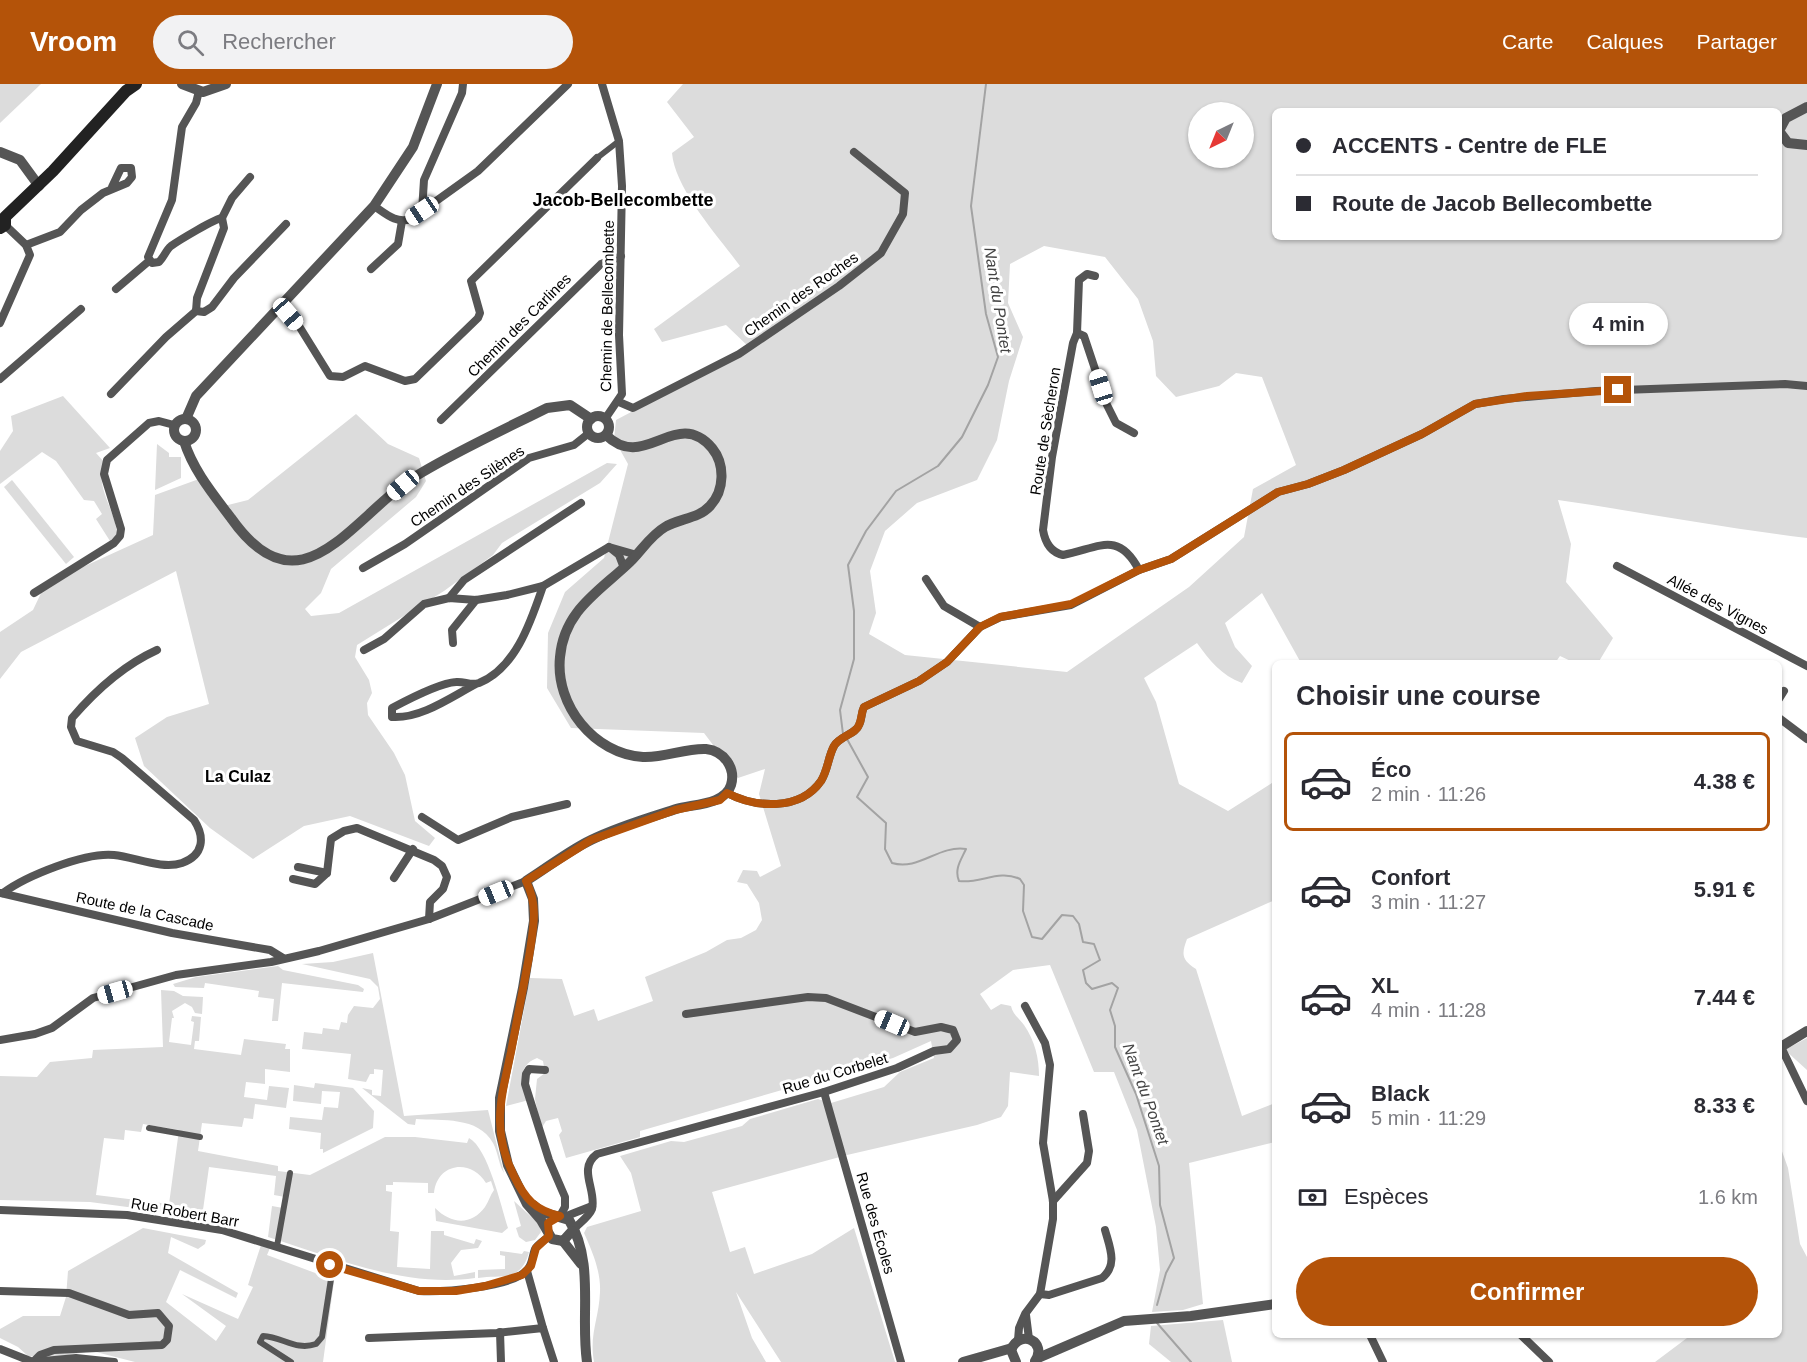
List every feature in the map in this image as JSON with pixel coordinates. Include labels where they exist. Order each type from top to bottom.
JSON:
[{"type":"main road","points":[[2,221],[39,186],[126,91],[136,84]]},
{"type":"street","points":[[182,84],[209,92],[226,84]]},
{"type":"street","points":[[186,419],[196,396],[282,307],[374,206],[413,147],[437,84]]},
{"type":"street","points":[[422,211],[424,180],[462,93],[463,84]]},
{"type":"street","points":[[374,206],[392,219],[402,221],[422,211],[477,171],[568,84]]},
{"type":"street","name":"Chemin de Bellecombette","points":[[602,84],[619,141],[621,256],[619,335],[622,394],[619,402],[605,418]]},
{"type":"street","points":[[116,289],[149,261],[152,243],[167,216],[172,200],[182,127],[196,103],[196,88]]},
{"type":"street","points":[[1782,125],[1786,118],[1807,107]]},
{"type":"street","points":[[1782,135],[1788,143],[1807,145]]},
{"type":"street","points":[[282,307],[299,326],[330,376],[343,376],[365,366],[405,381],[415,380],[478,318],[478,306],[471,281],[597,158],[619,141]]},
{"type":"street","points":[[0,152],[20,160],[39,186]]},
{"type":"street","name":"Chemin des Roches","points":[[619,402],[633,408],[739,354],[839,286],[881,253],[903,214],[905,193],[854,152]]},
{"type":"street","points":[[111,394],[166,337],[196,311],[197,298],[224,228],[222,218],[232,198],[250,177]]},
{"type":"street","points":[[26,245],[60,232],[81,210],[112,187]]},
{"type":"street","points":[[149,261],[159,262],[174,245],[200,231],[217,218],[222,218]]},
{"type":"street","points":[[0,323],[29,261],[30,250],[2,221]]},
{"type":"street","points":[[371,269],[398,244],[402,221]]},
{"type":"street","points":[[196,311],[204,312],[212,307],[234,278],[286,224]]},
{"type":"street","name":"Chemin des Carlines","points":[[441,420],[601,264],[621,256]]},
{"type":"street","points":[[1095,276],[1087,274],[1079,280],[1077,333],[1084,336],[1107,405],[1116,423],[1134,433]]},
{"type":"street","points":[[0,379],[81,309]]},
{"type":"street","name":"Route de Sècheron","points":[[1077,333],[1073,343],[1052,458],[1043,530],[1045,542],[1057,553],[1063,555],[1114,544],[1124,548],[1139,570]]},
{"type":"street","points":[[727,793],[744,802],[758,805],[797,799],[820,782],[830,764],[834,746],[859,726],[864,707],[919,681],[947,662],[980,627],[1000,617],[1071,604],[1139,570],[1171,559],[1278,492],[1308,484],[1422,434],[1475,404],[1596,391],[1785,384],[1807,387]]},
{"type":"street","points":[[174,425],[175,435],[184,441],[192,463],[247,540],[266,556],[277,560],[296,561],[319,555],[421,472],[547,408],[570,405],[591,419]]},
{"type":"street","points":[[600,416],[605,418],[609,428],[606,435],[597,438],[589,433],[587,427],[591,419],[600,416]]},
{"type":"street","points":[[174,425],[179,420],[186,419],[192,422],[196,431],[193,437],[184,441]]},
{"type":"street","points":[[34,593],[114,543],[120,536],[121,529],[104,474],[107,460],[149,423],[159,421],[174,425]]},
{"type":"street","name":"Chemin des Silènes","points":[[363,568],[405,544],[530,458],[573,445],[589,433]]},
{"type":"street","points":[[0,1040],[35,1034],[52,1028],[93,998],[207,969],[270,962],[319,951],[429,919],[526,881],[591,840],[675,810],[720,800],[731,785],[730,767],[717,752],[707,749],[662,756],[631,755],[595,737],[579,722],[567,702],[562,687],[559,663],[567,626],[586,600],[624,568],[665,527],[695,516],[710,506],[721,485],[721,467],[713,449],[691,434],[675,434],[636,449],[616,444],[606,435]]},
{"type":"street","points":[[449,598],[464,580],[582,503]]},
{"type":"street","points":[[364,650],[384,639],[424,604],[449,598],[476,600],[543,586],[609,547],[637,555]]},
{"type":"street","points":[[609,547],[619,555],[624,568]]},
{"type":"street","name":"Allée des Vignes","points":[[1617,566],[1807,666]]},
{"type":"street","points":[[926,579],[944,606],[980,627]]},
{"type":"street","points":[[476,684],[455,681],[392,708],[392,717],[402,718],[436,705],[491,677],[516,650],[543,586]]},
{"type":"street","points":[[453,643],[452,630],[476,600]]},
{"type":"street","points":[[1,893],[50,870],[98,856],[110,855],[179,864],[197,854],[202,841],[201,831],[194,820],[122,758],[113,752],[76,741],[73,734],[72,717],[81,708],[126,666],[158,650]]},
{"type":"street","points":[[1782,720],[1807,739]]},
{"type":"street","points":[[422,817],[458,840],[512,817],[567,804]]},
{"type":"street","points":[[293,879],[315,884],[327,873],[331,839],[344,831],[357,828],[413,849],[442,866],[447,878],[443,889],[430,902],[429,919]]},
{"type":"street","points":[[394,878],[413,849]]},
{"type":"street","points":[[298,867],[327,873]]},
{"type":"street","points":[[526,881],[533,899],[534,921],[499,1113],[502,1148],[527,1204],[556,1241],[563,1241],[590,1213],[592,1206]]},
{"type":"street","name":"Route de la Cascade","points":[[1,893],[172,933],[270,950],[283,958]]},
{"type":"street","name":"Rue du Corbelet","points":[[592,1206],[587,1169],[590,1161],[597,1154],[824,1092],[897,1068],[934,1051],[949,1050],[954,1046],[956,1035],[953,1030],[946,1027],[915,1032],[833,1000],[817,997],[791,998],[686,1014]]},
{"type":"street","points":[[988,1356],[1015,1361],[1024,1343],[1026,1314],[1040,1294],[1051,1238],[1053,1201],[1043,1143],[1050,1065],[1045,1043],[1025,1006]]},
{"type":"street","points":[[1782,1047],[1807,1031]]},
{"type":"street","points":[[1782,1052],[1807,1101]]},
{"type":"street","points":[[545,1070],[529,1069],[525,1084],[549,1160],[566,1201],[562,1217]]},
{"type":"street","name":"Rue des Écoles","points":[[824,1092],[901,1362]]},
{"type":"street","points":[[1053,1201],[1087,1163],[1089,1151],[1083,1114]]},
{"type":"street","points":[[149,1128],[200,1137]]},
{"type":"street","points":[[277,1246],[290,1173]]},
{"type":"street","points":[[523,1193],[542,1212],[562,1217],[572,1225],[572,1231],[579,1244],[584,1270],[583,1325],[587,1362]]},
{"type":"street","points":[[554,1362],[527,1271],[536,1248],[548,1232],[551,1220],[592,1206]]},
{"type":"street","name":"Rue Robert Barr","points":[[0,1210],[127,1215],[222,1230],[401,1287],[440,1292],[485,1286],[522,1275],[527,1271]]},
{"type":"street","points":[[1040,1294],[1049,1295],[1102,1278],[1110,1272],[1113,1261],[1105,1230]]},
{"type":"street","points":[[563,1241],[584,1270]]},
{"type":"street","points":[[291,1362],[260,1342],[263,1336],[269,1336],[300,1347],[316,1344],[322,1337],[333,1266]]},
{"type":"street","points":[[0,1291],[69,1293],[129,1315],[158,1313],[169,1326],[167,1340],[162,1345],[54,1350],[40,1355],[33,1362]]},
{"type":"street","points":[[1024,1343],[1036,1361],[1062,1345],[1124,1321],[1191,1316],[1272,1304]]},
{"type":"street","points":[[369,1338],[543,1328]]},
{"type":"street","points":[[500,1332],[501,1362]]},
{"type":"street","points":[[1371,1338],[1383,1362]]},
{"type":"street","points":[[1524,1338],[1549,1362]]},
{"type":"street","points":[[963,1362],[1024,1343],[1062,1345]]},
{"type":"street","points":[[0,1349],[33,1362],[76,1358],[114,1362]]},
{"type":"shaded area","points":[[0,84],[41,84],[0,123]]},
{"type":"shaded area","points":[[683,84],[1807,84],[1807,538],[1558,500],[1571,544],[1566,582],[1613,638],[1600,660],[1569,660],[1560,656],[1557,660],[1299,660],[1262,593],[1225,623],[1235,647],[1252,666],[1242,683],[1216,667],[1197,643],[1144,678],[1156,702],[1179,784],[1228,811],[1272,783],[1272,901],[1187,939],[1184,949],[1185,960],[1196,969],[1242,1116],[1272,1104],[1272,1143],[1189,1163],[1203,1304],[1183,1310],[1152,1312],[1160,1270],[1156,1227],[1137,1130],[1114,1072],[1094,1072],[1050,965],[1013,970],[980,994],[991,1010],[1001,1004],[1011,1006],[1028,1031],[1037,1056],[1039,1076],[1010,1072],[1008,1106],[1001,1117],[977,1125],[847,1155],[712,1192],[730,1252],[745,1247],[754,1274],[812,1254],[854,1228],[895,1362],[781,1362],[736,1292],[752,1338],[766,1362],[594,1362],[593,1335],[600,1284],[595,1261],[584,1233],[587,1227],[641,1211],[631,1173],[620,1156],[671,1141],[684,1142],[742,1126],[750,1119],[818,1099],[831,1103],[884,1087],[900,1072],[934,1058],[931,1041],[893,1058],[640,1131],[640,1137],[566,1158],[559,1135],[562,1131],[558,1118],[546,1121],[541,1129],[535,1099],[537,1079],[545,1073],[543,1061],[537,1058],[530,1061],[523,1071],[524,1088],[529,1100],[506,1106],[530,978],[562,979],[574,1016],[594,1009],[598,1021],[653,1001],[645,977],[706,952],[727,940],[741,938],[756,930],[762,920],[759,903],[747,884],[737,882],[743,870],[757,871],[760,877],[781,866],[759,794],[765,769],[738,778],[704,733],[571,728],[547,688],[548,633],[565,592],[604,558],[628,464],[614,439],[616,420],[751,349],[726,325],[662,342],[654,329],[740,266],[689,197],[675,167],[672,153],[694,137],[667,102]],"holes":[[[1044,246],[1105,257],[1138,299],[1153,341],[1156,376],[1176,397],[1219,386],[1236,373],[1262,377],[1296,465],[1253,489],[1244,537],[1189,587],[1067,672],[905,655],[869,634],[876,613],[870,571],[885,531],[917,503],[977,480],[997,440],[1009,381],[1023,337],[1008,303],[1010,264]]]},
{"type":"shaded area","points":[[63,396],[110,448],[96,453],[104,462],[103,489],[116,526],[117,535],[110,541],[96,519],[102,514],[94,501],[84,500],[56,461],[42,452],[0,484],[0,451],[13,431],[11,416]]},
{"type":"shaded area","points":[[356,414],[388,444],[419,458],[426,481],[416,497],[331,569],[321,593],[305,609],[311,616],[339,613],[607,463],[617,464],[600,483],[502,543],[493,555],[444,591],[357,645],[355,657],[369,680],[372,693],[367,703],[368,715],[394,753],[405,775],[415,821],[435,838],[429,846],[350,816],[304,826],[253,859],[210,828],[144,766],[135,738],[167,717],[209,704],[176,571],[21,652],[0,679],[0,632],[33,610],[42,591],[74,571],[153,535],[155,495],[199,479],[220,507],[248,500]]},
{"type":"shaded area","points":[[157,444],[169,453],[169,457],[181,457],[181,478],[155,490]]},
{"type":"shaded area","points":[[12,480],[74,557],[66,564],[4,487]]},
{"type":"shaded area","points":[[373,953],[404,1116],[488,1110],[504,1173],[493,1143],[478,1128],[448,1120],[416,1119],[415,1125],[408,1124],[362,1088],[372,1090],[372,1095],[381,1096],[383,1070],[374,1069],[374,1074],[370,1074],[366,1082],[348,1079],[351,1054],[302,1049],[304,1032],[322,1034],[323,1028],[339,1030],[341,1022],[347,1023],[348,1015],[354,1006],[373,1008],[380,999],[378,987],[370,979],[302,964],[333,962]]},
{"type":"shaded area","points":[[278,966],[283,970],[358,985],[364,989],[363,992],[282,983],[278,1021],[272,1021],[274,999],[258,997],[259,991],[205,983],[204,988],[175,987],[173,984],[196,977]]},
{"type":"shaded area","points":[[161,990],[174,991],[183,996],[203,997],[202,1014],[195,1013],[192,1007],[185,1003],[172,1011],[174,1018],[172,1018],[169,1042],[191,1045],[194,1022],[191,1021],[192,1016],[201,1017],[199,1041],[195,1041],[194,1049],[241,1055],[244,1039],[286,1044],[285,1049],[290,1049],[290,1072],[265,1069],[265,1084],[246,1082],[244,1097],[267,1100],[269,1086],[289,1088],[286,1108],[255,1104],[253,1119],[244,1118],[242,1127],[202,1123],[198,1151],[278,1166],[278,1171],[310,1175],[385,1137],[415,1137],[467,1143],[469,1138],[476,1144],[488,1165],[508,1228],[502,1233],[436,1221],[435,1208],[454,1220],[461,1221],[474,1217],[485,1207],[494,1190],[491,1181],[486,1183],[480,1175],[464,1167],[456,1167],[441,1175],[434,1193],[428,1193],[428,1183],[393,1182],[393,1185],[386,1185],[386,1191],[392,1192],[390,1231],[399,1232],[397,1267],[430,1269],[431,1231],[444,1231],[444,1235],[474,1244],[476,1239],[482,1241],[478,1248],[461,1250],[451,1263],[454,1276],[475,1272],[475,1278],[449,1280],[423,1279],[370,1269],[268,1237],[272,1206],[283,1208],[285,1197],[274,1195],[276,1176],[209,1167],[202,1217],[90,1202],[0,1200],[0,1076],[37,1077],[50,1062],[92,1058],[93,1050],[163,1047]],"holes":[[[143,1124],[179,1130],[169,1204],[96,1195],[104,1138],[124,1140],[125,1130],[141,1132]]]},
{"type":"shaded area","points":[[1807,1038],[1807,1070],[1785,1050],[1782,1060],[1782,1051]]},
{"type":"shaded area","points":[[315,1083],[353,1088],[374,1111],[373,1128],[323,1153],[323,1149],[320,1149],[321,1133],[289,1129],[290,1117],[322,1120],[324,1107],[338,1108],[340,1092],[322,1091],[321,1104],[293,1101],[294,1085],[314,1088]]},
{"type":"shaded area","points":[[1782,1151],[1788,1168],[1800,1244],[1807,1257],[1807,1362],[1655,1362],[1687,1338],[1782,1338]]},
{"type":"shaded area","points":[[514,1201],[539,1224],[541,1232],[535,1240],[526,1242],[519,1237],[516,1228],[521,1226]]},
{"type":"shaded area","points":[[143,1228],[206,1240],[205,1244],[198,1249],[171,1237],[168,1253],[238,1293],[236,1298],[180,1270],[166,1302],[216,1341],[226,1326],[182,1294],[238,1319],[253,1287],[248,1285],[261,1245],[270,1248],[267,1255],[326,1277],[328,1271],[335,1274],[323,1362],[135,1362],[92,1351],[50,1358],[28,1356],[18,1347],[0,1338],[0,1329],[23,1316],[60,1316],[66,1297],[68,1271]]},
{"type":"shaded area","points":[[500,1251],[522,1254],[524,1251],[529,1252],[521,1269],[515,1273],[478,1278],[478,1270],[505,1269],[505,1256],[500,1255]]},
{"type":"shaded area","points":[[1223,1320],[1232,1362],[1171,1362],[1149,1344],[1151,1326]]},
{"type":"waterway","name":"Nant du Pontet","points":[[843,734],[840,710],[854,659],[854,611],[848,565],[866,531],[896,491],[938,466],[962,437],[988,385],[998,357],[986,314],[971,206],[986,84]]},
{"type":"waterway","name":"Nant du Pontet","points":[[847,739],[868,777],[857,797],[886,823],[885,849],[892,863],[911,864],[946,851],[966,849],[958,869],[959,881],[974,881],[997,876],[1012,876],[1020,879],[1024,885],[1023,911],[1032,937],[1042,939],[1062,915],[1073,916],[1079,924],[1083,942],[1094,944],[1100,960],[1083,970],[1086,983],[1092,989],[1112,983],[1118,988],[1110,1010],[1115,1026],[1115,1047],[1136,1094],[1159,1166],[1160,1205],[1174,1258],[1166,1273],[1157,1305]]},
{"type":"waterway","points":[[1157,1323],[1191,1362]]},
{"type":"district","name":"Jacob-Bellecombette","points":[[623,200]]},
{"type":"district","name":"La Culaz","points":[[238,776]]},
{"type":"route","points":[[330,1265],[419,1291],[456,1291],[485,1286],[522,1275],[527,1271],[531,1266],[536,1248],[549,1236],[548,1223],[560,1216],[542,1212],[523,1193],[508,1165],[502,1148],[500,1131],[500,1098],[524,988],[534,921],[535,908],[526,881],[591,840],[694,804],[720,800],[727,793],[744,802],[758,805],[779,804],[807,794],[820,782],[830,764],[834,746],[858,728],[864,707],[874,700],[919,681],[947,662],[980,627],[1000,617],[1051,610],[1071,604],[1139,570],[1171,559],[1278,492],[1308,484],[1344,470],[1422,434],[1457,412],[1475,404],[1527,396],[1618,390]]}]
